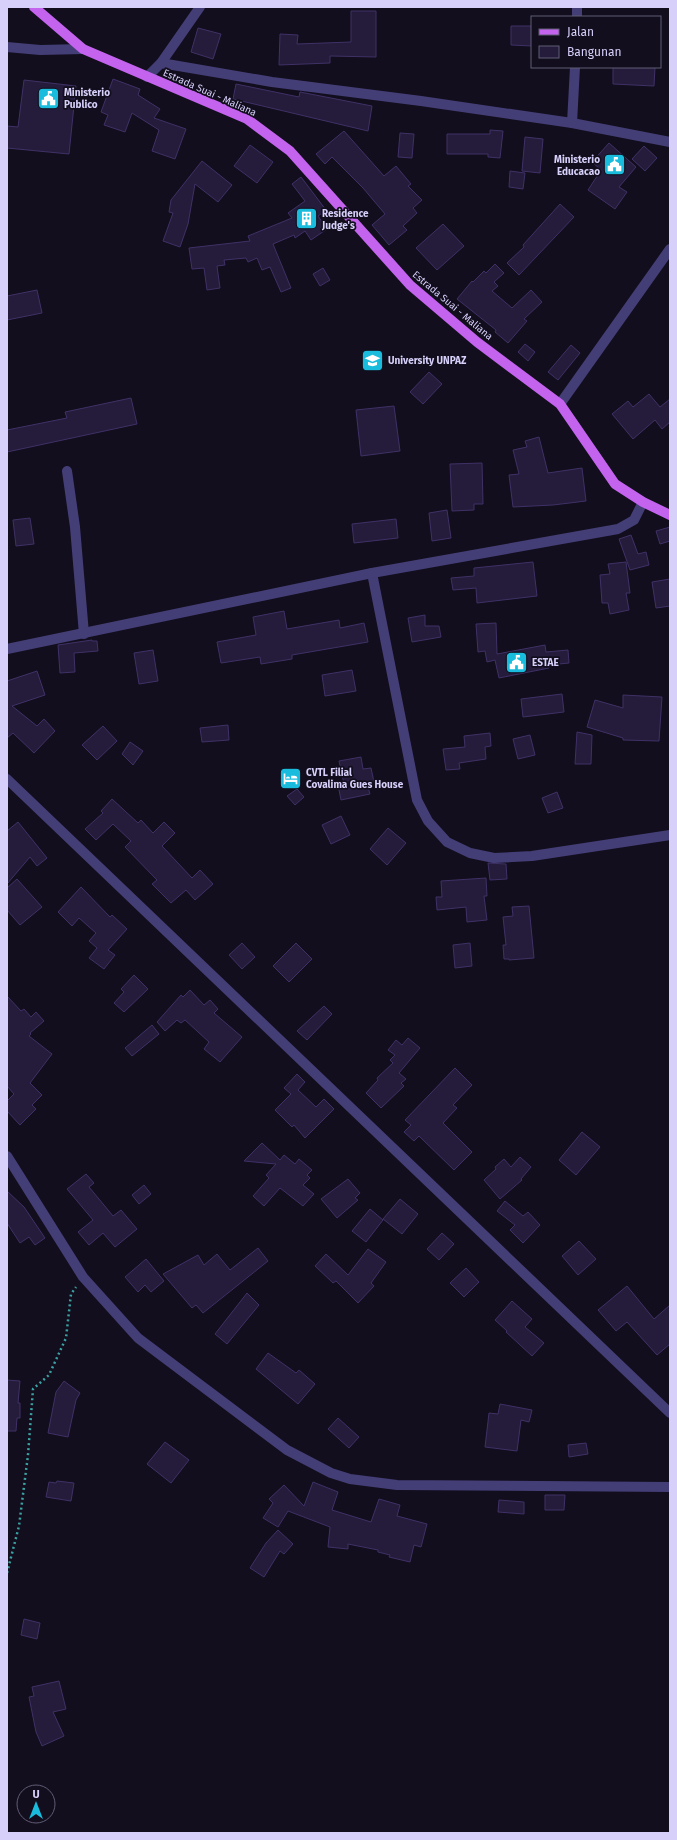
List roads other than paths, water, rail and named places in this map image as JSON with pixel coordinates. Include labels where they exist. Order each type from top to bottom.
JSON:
[{"type":"main road","name":"Estrada Suai - Maliana","points":[[34,7],[83,49],[247,119],[290,151],[410,285],[477,342],[560,404],[615,484],[643,502],[670,515]]},
{"type":"street","points":[[147,76],[161,63],[200,7]]},
{"type":"street","points":[[7,47],[40,50],[83,49]]},
{"type":"street","points":[[161,63],[272,82],[421,101],[572,123],[670,142]]},
{"type":"street","points":[[572,123],[574,68]]},
{"type":"street","points":[[560,404],[670,249]]},
{"type":"street","points":[[67,471],[75,527],[84,634]]},
{"type":"street","points":[[7,649],[372,573],[618,529],[634,520],[643,502]]},
{"type":"street","points":[[372,573],[417,800],[428,821],[448,842],[470,853],[494,858],[532,856],[670,835]]},
{"type":"street","points":[[7,779],[670,1413]]},
{"type":"street","points":[[7,1156],[83,1277],[138,1338],[287,1450],[331,1473],[350,1479],[397,1485],[670,1487]]},
{"type":"place","name":"Ministerio Publico","points":[[48,98]]},
{"type":"place","name":"Ministerio Educacao","points":[[615,165]]},
{"type":"place","name":"Residence Judge's","points":[[306,219]]},
{"type":"place","name":"University UNPAZ","points":[[372,360]]},
{"type":"place","name":"ESTAE","points":[[517,662]]},
{"type":"place","name":"CVTL Filial Covalima Gues House","points":[[291,778]]}]
